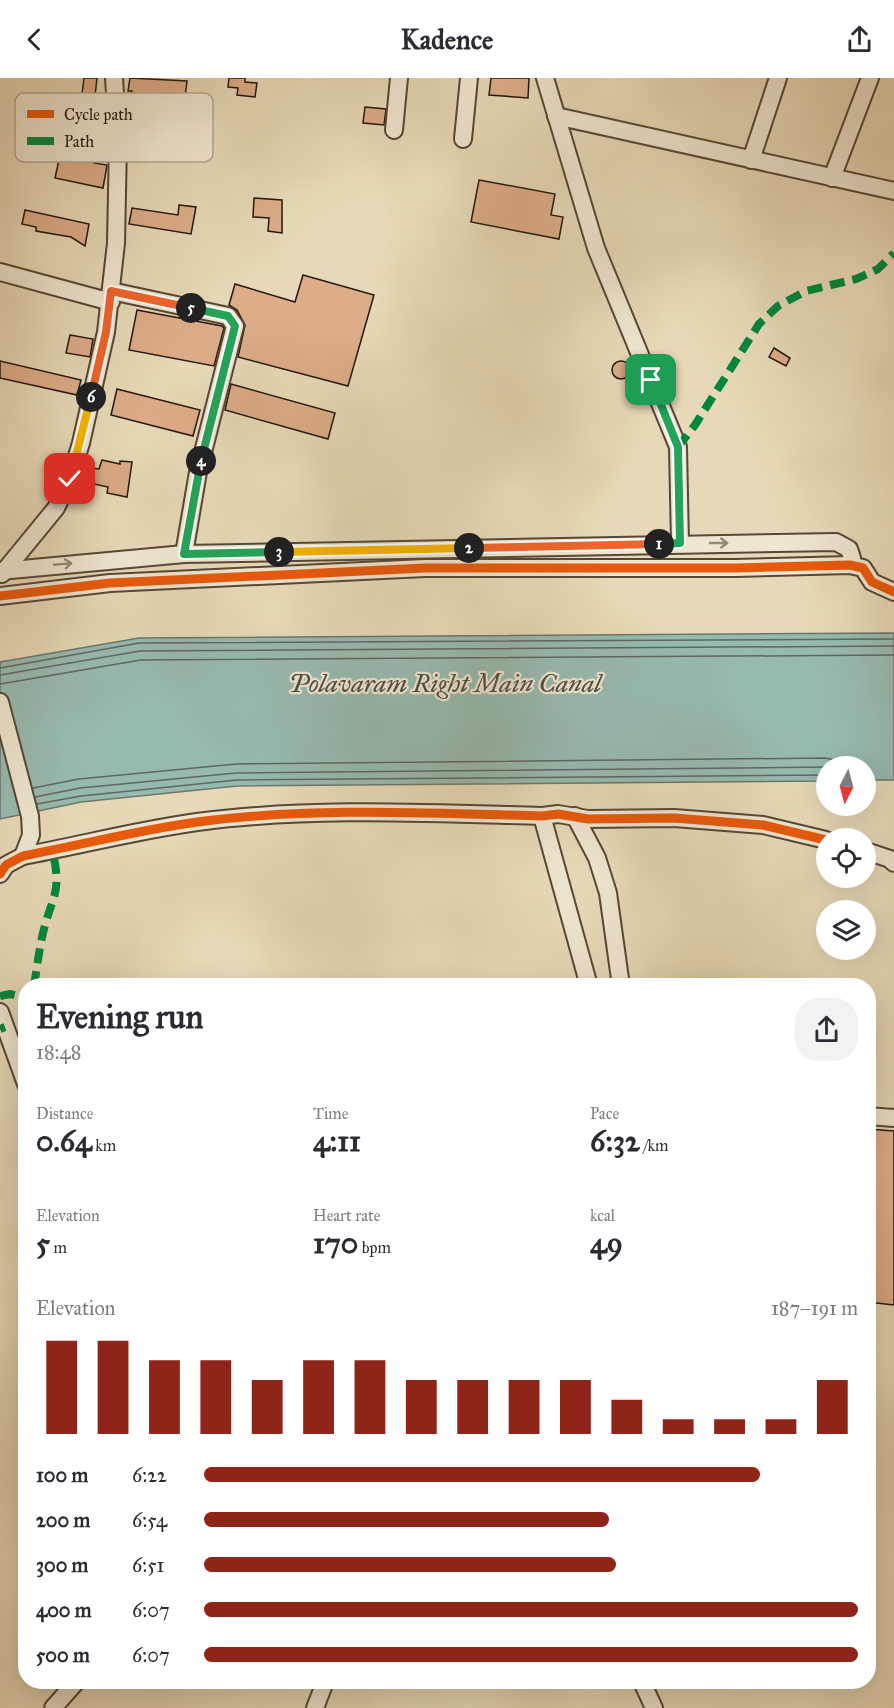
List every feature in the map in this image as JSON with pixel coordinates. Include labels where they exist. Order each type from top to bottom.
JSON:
[{"type":"street","points":[[114,78],[115,93]]},
{"type":"street","points":[[394,130],[399,78]]},
{"type":"street","points":[[463,139],[469,78]]},
{"type":"street","points":[[545,78],[596,248],[678,447],[680,543]]},
{"type":"street","points":[[752,160],[778,78]]},
{"type":"street","points":[[832,178],[870,78]]},
{"type":"street","points":[[556,116],[894,191]]},
{"type":"street","points":[[2,572],[56,508],[70,479],[81,443],[111,297],[116,243],[118,162]]},
{"type":"street","points":[[0,272],[111,297],[228,316],[235,326],[198,472],[184,554]]},
{"type":"street","points":[[2,572],[184,554],[680,543],[836,542],[849,549],[852,558],[850,565]]},
{"type":"street","points":[[0,596],[110,583],[425,568],[736,568],[850,565],[863,568],[872,582],[894,592]]},
{"type":"street","points":[[0,702],[30,816],[31,835],[24,856]]},
{"type":"street","points":[[2,869],[24,856],[197,822],[300,814],[395,812],[542,816],[558,814],[588,819],[674,818],[763,825],[816,838]]},
{"type":"street","points":[[542,816],[587,978]]},
{"type":"street","points":[[575,816],[597,858],[608,893],[620,978]]},
{"type":"street","points":[[876,854],[890,859],[894,863]]},
{"type":"street","points":[[0,1012],[18,1062]]},
{"type":"street","points":[[876,1117],[894,1118]]},
{"type":"street","points":[[52,1708],[70,1689]]},
{"type":"street","points":[[315,1708],[322,1689]]},
{"type":"street","points":[[645,1689],[654,1708]]},
{"type":"water","name":"Polavaram Right Main Canal","points":[[894,633],[894,780],[876,780],[876,756],[816,756],[816,781],[237,786],[81,802],[0,819],[0,662],[139,638]]},
{"type":"building","points":[[84,78],[97,78],[95,93],[82,93]]},
{"type":"building","points":[[130,78],[187,81],[186,93],[132,93],[132,91],[128,91]]},
{"type":"building","points":[[229,78],[245,78],[245,82],[257,83],[255,97],[237,95],[238,88],[228,87]]},
{"type":"building","points":[[491,78],[529,78],[528,98],[489,95]]},
{"type":"building","points":[[365,107],[386,109],[384,125],[363,123]]},
{"type":"building","points":[[58,162],[94,162],[107,165],[103,188],[55,178]]},
{"type":"building","points":[[479,180],[555,194],[551,215],[563,217],[559,239],[471,222]]},
{"type":"building","points":[[254,198],[282,200],[282,233],[268,231],[269,218],[253,217]]},
{"type":"building","points":[[179,205],[196,207],[191,234],[129,224],[132,208],[178,215]]},
{"type":"building","points":[[25,210],[89,224],[85,246],[71,237],[36,231],[36,227],[22,224]]},
{"type":"building","points":[[303,275],[374,295],[348,386],[238,357],[245,325],[237,310],[229,305],[235,284],[295,302]]},
{"type":"building","points":[[137,310],[222,326],[224,328],[214,366],[129,350]]},
{"type":"building","points":[[70,335],[93,339],[90,357],[66,353]]},
{"type":"building","points":[[774,348],[790,358],[786,366],[769,357]]},
{"type":"building","points":[[0,361],[81,380],[77,395],[0,378]]},
{"type":"building","points":[[617,361],[625,361],[630,366],[628,377],[617,379],[612,374],[612,366]]},
{"type":"building","points":[[231,384],[335,413],[328,439],[225,410]]},
{"type":"building","points":[[117,389],[200,410],[193,436],[111,415]]},
{"type":"building","points":[[102,460],[120,464],[120,461],[132,462],[127,497],[107,493],[108,487],[89,483],[92,468],[99,469]]},
{"type":"building","points":[[876,1130],[894,1131],[894,1305],[876,1303]]},
{"type":"marked path","points":[[678,447],[695,425],[759,324],[778,306],[806,291],[856,279],[878,269],[894,253]]},
{"type":"marked path","points":[[35,978],[43,933],[55,893],[56,876],[52,850]]},
{"type":"marked path","points":[[0,996],[10,994],[18,996]]},
{"type":"marked path","points":[[0,1029],[5,1027]]},
{"type":"cycle path","points":[[0,596],[110,583],[425,568],[736,568],[850,565],[863,568],[872,582],[894,592]]},
{"type":"cycle path","points":[[0,874],[6,865],[23,856],[175,825],[283,814],[413,813],[542,816],[558,814],[588,819],[674,818],[763,825],[816,838]]},
{"type":"route","points":[[70,479],[81,443],[106,332],[111,291],[228,316],[235,326],[198,472],[184,554],[680,543],[678,447],[651,380]]}]
